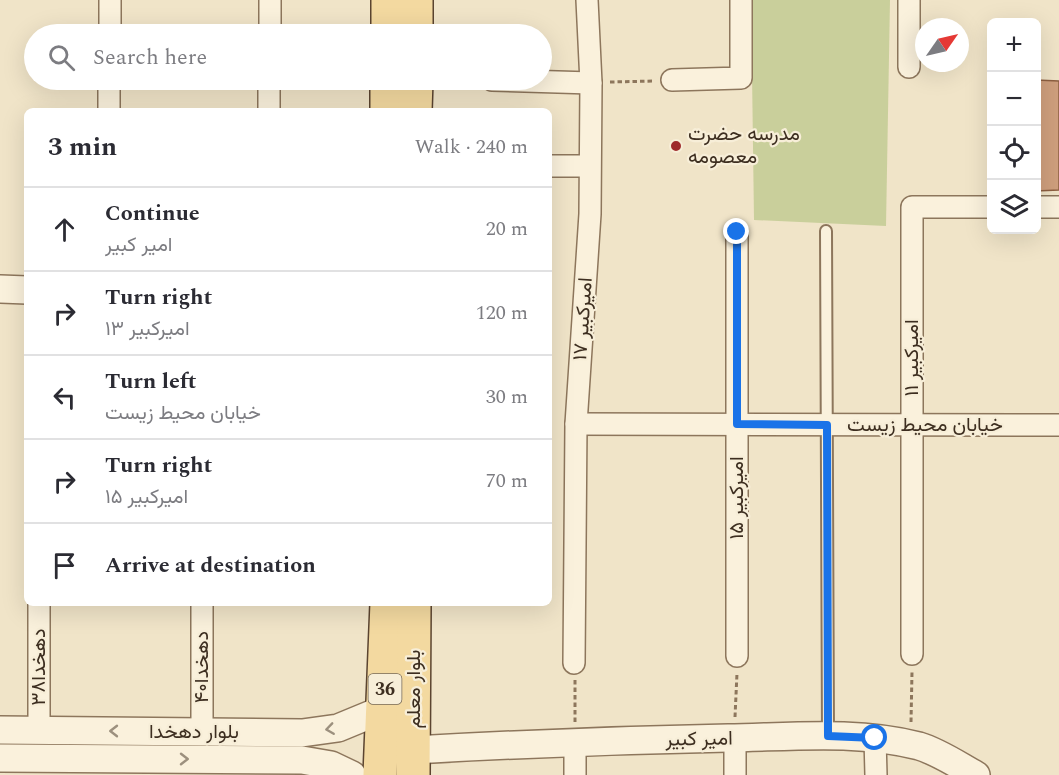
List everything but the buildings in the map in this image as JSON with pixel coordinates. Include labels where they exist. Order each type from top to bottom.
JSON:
[{"type":"main road","points":[[388,0],[388,24]]},
{"type":"main road","points":[[416,0],[416,24]]},
{"type":"main road","points":[[387,90],[387,108]]},
{"type":"main road","points":[[416,90],[416,108]]},
{"type":"main road","name":"بلوار معلم","points":[[380,775],[387,606]]},
{"type":"main road","name":"بلوار معلم","points":[[414,606],[414,762]]},
{"type":"street","points":[[110,0],[110,24]]},
{"type":"street","points":[[270,0],[270,24]]},
{"type":"street","name":"امیرکبیر ۱۷","points":[[574,663],[576,424],[590,214],[591,83],[587,0]]},
{"type":"street","points":[[672,80],[741,78],[741,0]]},
{"type":"street","points":[[909,0],[909,67]]},
{"type":"street","points":[[552,82],[591,83]]},
{"type":"street","points":[[109,90],[109,108]]},
{"type":"street","points":[[269,90],[269,108]]},
{"type":"street","points":[[552,166],[590,166]]},
{"type":"street","name":"امیرکبیر ۱۱","points":[[912,654],[912,207],[987,207]]},
{"type":"street","points":[[1041,207],[1059,207]]},
{"type":"street","name":"امیرکبیر ۱۵","points":[[737,232],[737,656]]},
{"type":"street","points":[[0,289],[24,290]]},
{"type":"street","name":"خیابان محیط زیست","points":[[576,424],[1059,425]]},
{"type":"street","name":"دهخدا۳۸","points":[[39,606],[39,730]]},
{"type":"street","name":"دهخدا۴۰","points":[[202,606],[202,732]]},
{"type":"street","name":"بلوار دهخدا","points":[[0,730],[302,733],[338,729],[384,709]]},
{"type":"street","name":"امیر کبیر","points":[[414,762],[575,741],[828,736],[875,738],[910,745],[930,751],[976,775]]},
{"type":"street","points":[[735,738],[735,775]]},
{"type":"street","points":[[875,738],[876,775]]},
{"type":"street","points":[[575,741],[575,775]]},
{"type":"street","name":"بلوار دهخدا","points":[[0,758],[65,767],[302,760],[331,765],[352,775]]},
{"type":"lane","points":[[826,231],[828,736]]},
{"type":"path","points":[[591,83],[672,80]]},
{"type":"path","points":[[910,745],[912,654]]},
{"type":"path","points":[[735,738],[737,656]]},
{"type":"path","points":[[574,663],[575,741]]},
{"type":"green space","points":[[751,0],[890,0],[886,226],[754,220]]},
{"type":"place","name":"مدرسه حضرت معصومه","points":[[676,146]]},
{"type":"route","points":[[737,232],[737,424],[827,425],[828,736],[875,738]]}]
